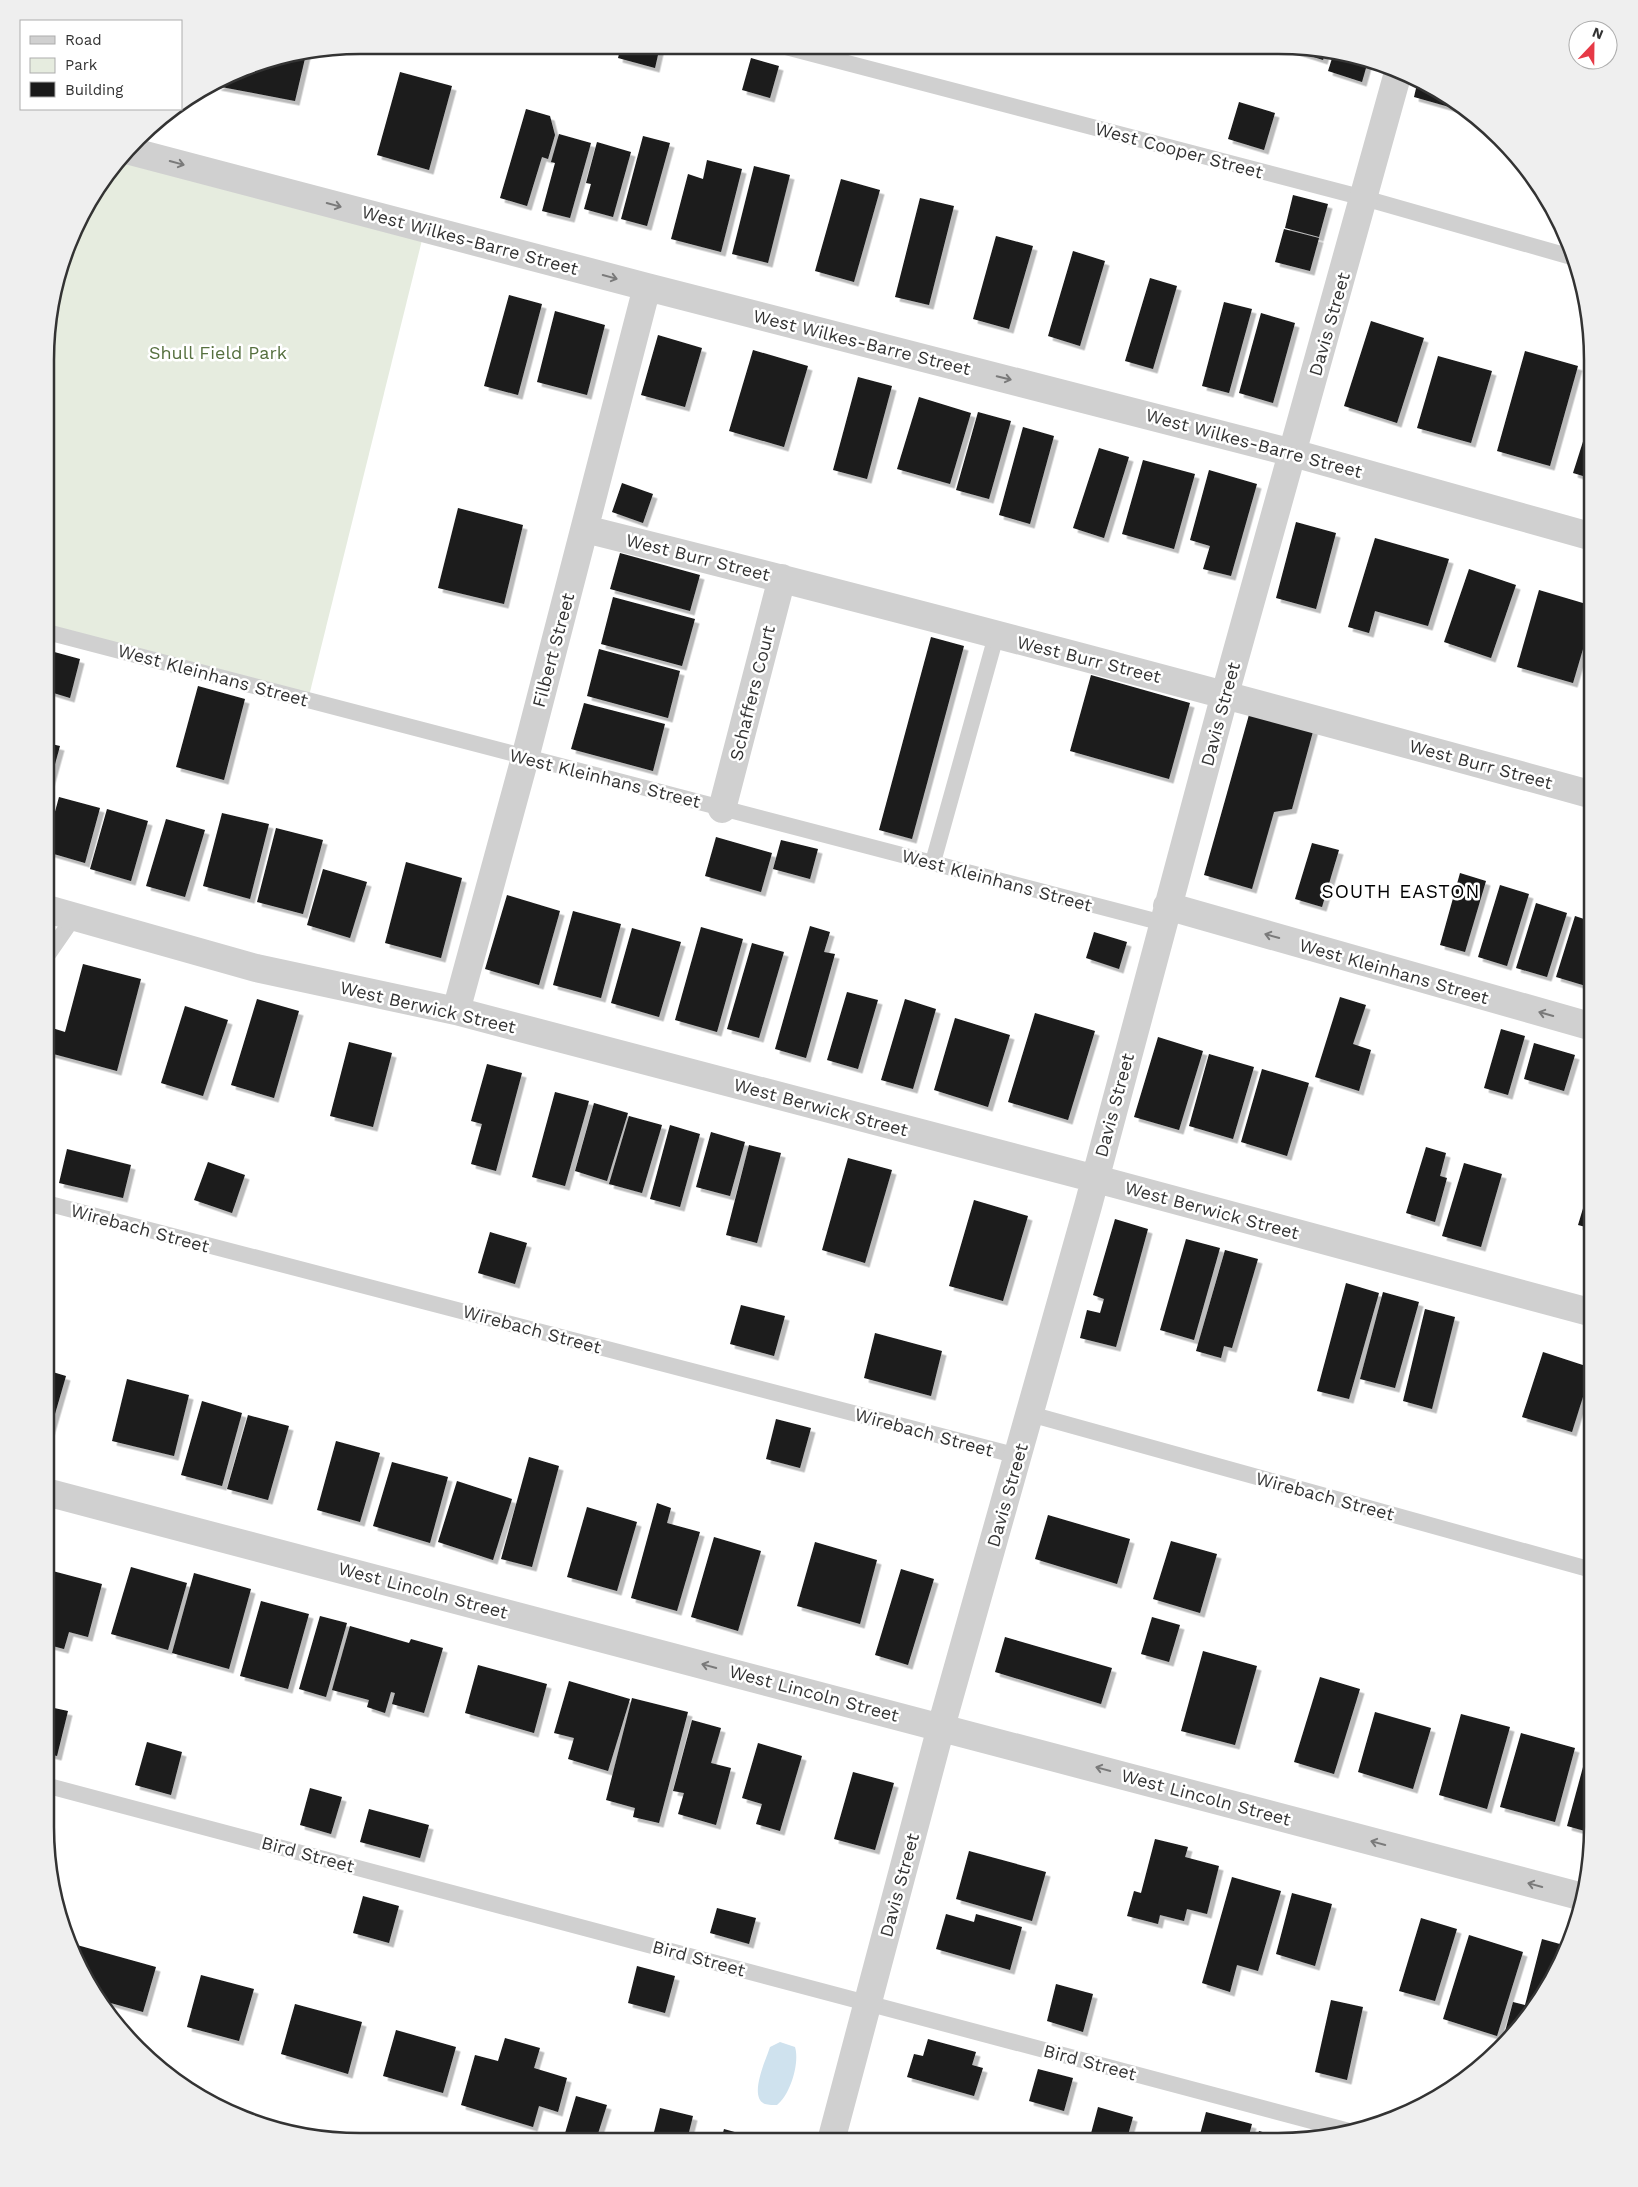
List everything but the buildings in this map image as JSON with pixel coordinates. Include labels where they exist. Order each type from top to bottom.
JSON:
[{"type":"street","name":"Davis Street","points":[[834,2133],[867,2002],[1095,1179],[1224,694],[1397,78]]},
{"type":"street","name":"West Wilkes-Barre Street","points":[[135,152],[647,287],[1293,452],[1584,534]]},
{"type":"street","name":"Filbert Street","points":[[456,1011],[525,758],[647,287]]},
{"type":"street","name":"West Burr Street","points":[[585,529],[782,578],[996,636],[1224,694],[1584,793]]},
{"type":"street","name":"Schaffers Court","points":[[722,809],[782,578]]},
{"type":"street","name":"West Berwick Street","points":[[54,911],[256,968],[456,1011],[1095,1179],[1584,1311]]},
{"type":"street","name":"West Kleinhans Street","points":[[1165,915],[1584,1025]]},
{"type":"street","name":"West Lincoln Street","points":[[54,1494],[942,1726],[1576,1895]]},
{"type":"lane","name":"West Cooper Street","points":[[813,54],[1364,198],[1566,255]]},
{"type":"lane","name":"West Kleinhans Street","points":[[54,634],[722,809],[933,862],[1165,915]]},
{"type":"lane","points":[[933,862],[996,636]]},
{"type":"lane","points":[[54,946],[74,917]]},
{"type":"lane","name":"Wirebach Street","points":[[54,1205],[1018,1456]]},
{"type":"lane","name":"Wirebach Street","points":[[1030,1414],[1584,1568]]},
{"type":"lane","name":"Bird Street","points":[[54,1787],[1336,2127]]},
{"type":"green space","name":"Shull Field Park","points":[[135,152],[425,228],[308,700],[54,634],[54,340],[56,320],[70,261],[85,224],[105,190]]},
{"type":"water","points":[[780,2042],[795,2047],[795,2070],[790,2086],[782,2100],[777,2105],[765,2104],[760,2100],[758,2094],[762,2069],[770,2047]]},
{"type":"district","name":"SOUTH EASTON","points":[[1401,891]]}]
